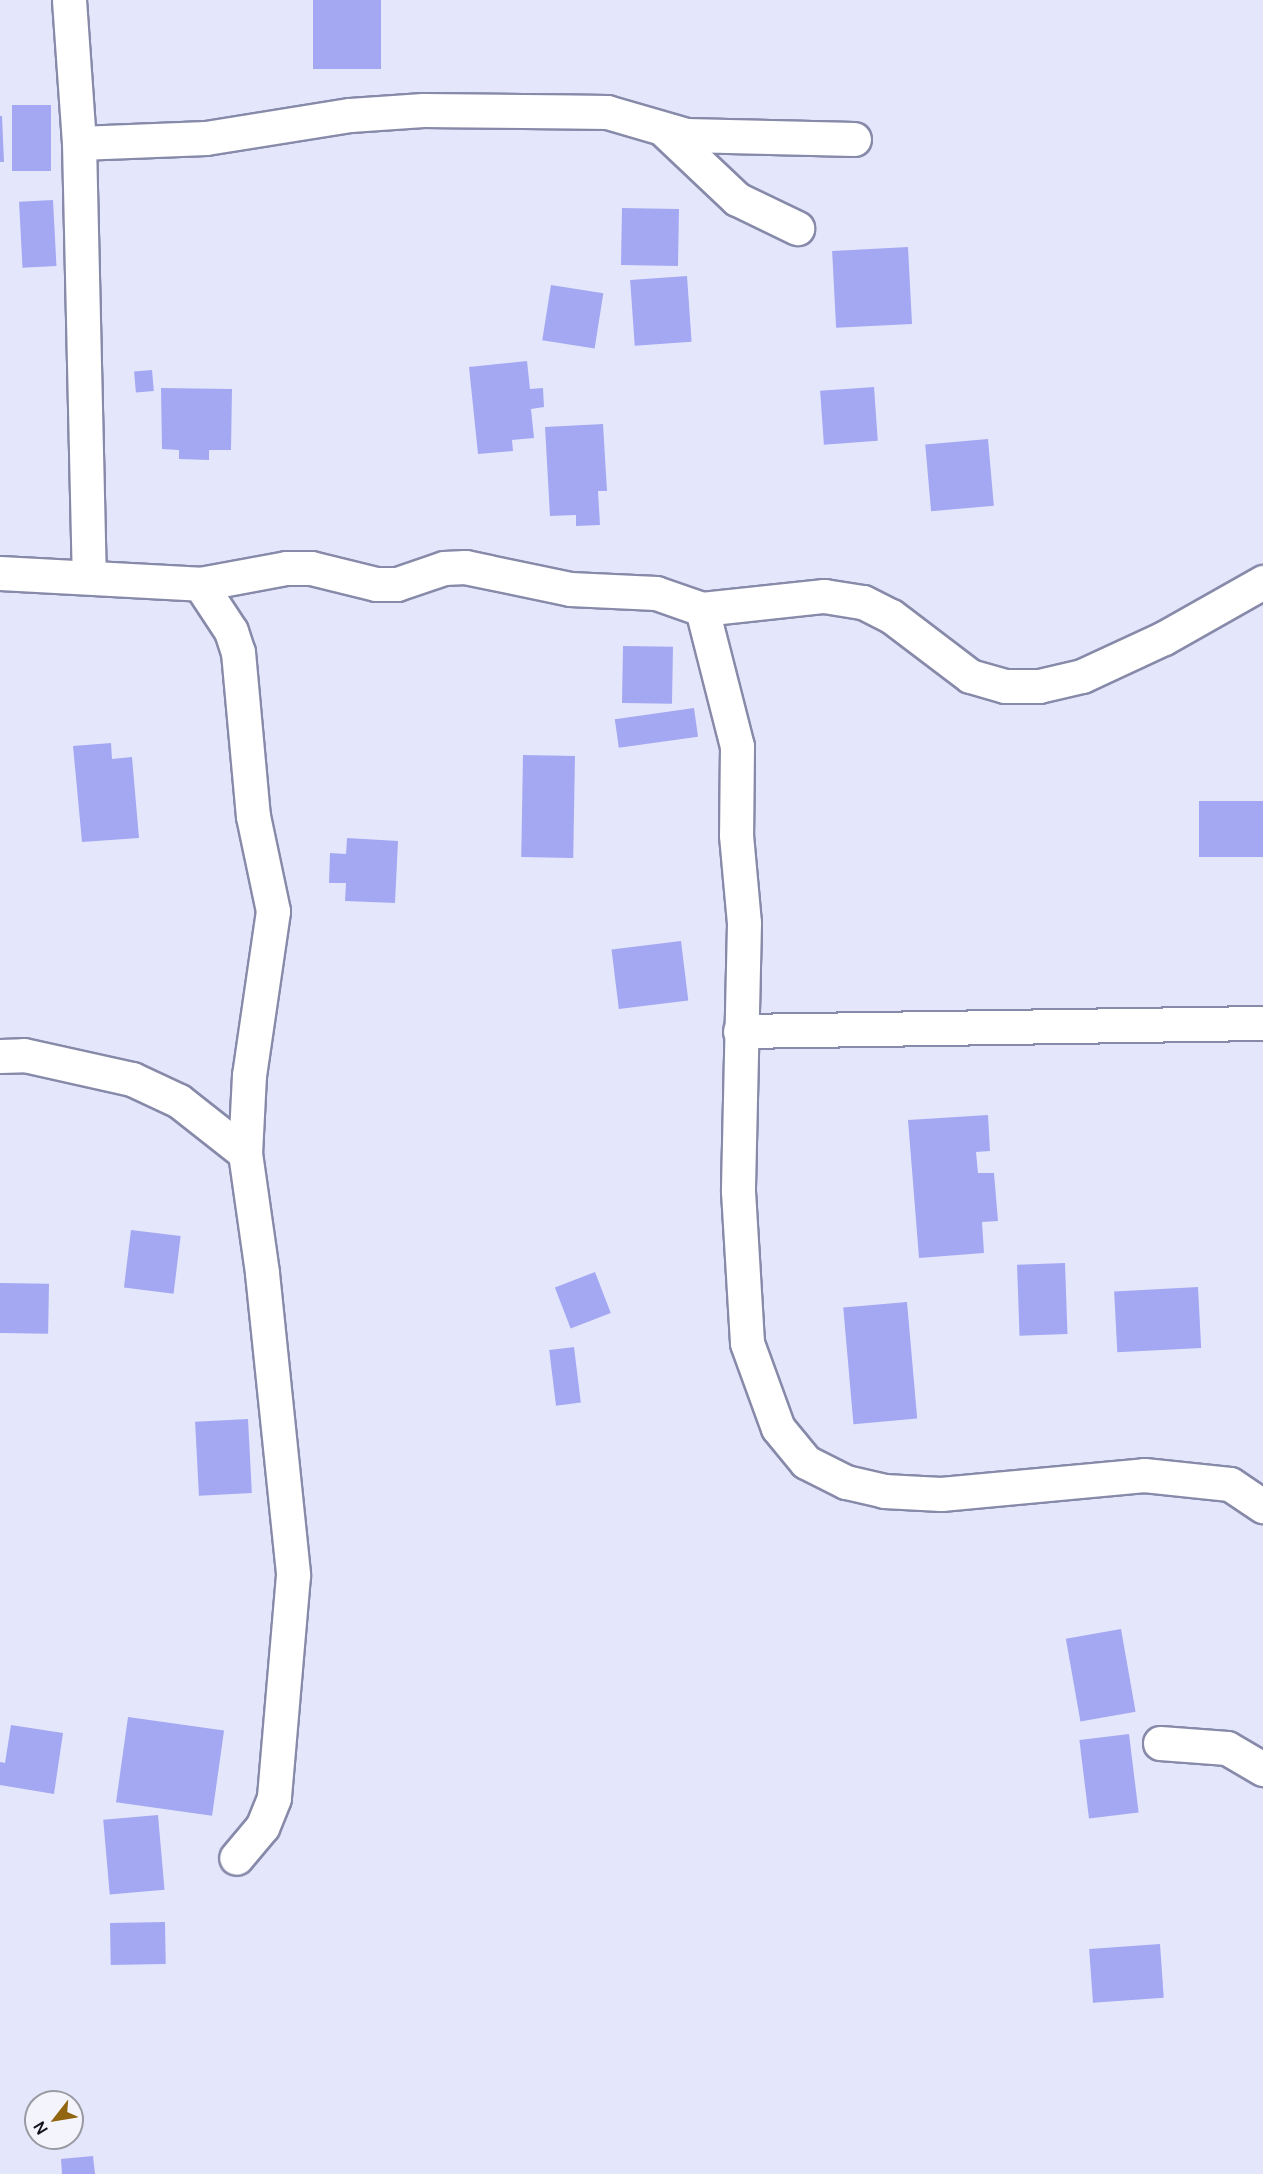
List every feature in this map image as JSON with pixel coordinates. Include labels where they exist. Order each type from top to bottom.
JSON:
[{"type":"street","points":[[69,0],[79,143],[89,577]]},
{"type":"street","points":[[79,143],[206,138],[351,115],[423,110],[607,112],[665,131],[854,138]]},
{"type":"street","points":[[665,131],[704,172],[737,199],[797,228]]},
{"type":"street","points":[[0,573],[200,584],[285,568],[397,584],[444,568],[465,567],[570,589],[656,594],[702,609],[824,596],[863,602],[891,616],[970,676],[1005,686],[1039,686],[1082,676],[1143,648],[1263,582]]},
{"type":"street","points":[[200,584],[231,632],[238,652],[251,804],[273,911],[249,1075],[245,1153],[262,1273],[293,1575],[274,1798],[262,1827],[236,1858]]},
{"type":"street","points":[[702,609],[737,746],[736,835],[744,923],[738,1191],[747,1343],[778,1428],[806,1462],[846,1482],[914,1494],[1143,1475],[1230,1484],[1258,1497]]},
{"type":"street","points":[[740,1031],[1263,1023]]},
{"type":"street","points":[[0,1056],[24,1054],[132,1079],[179,1101],[245,1153]]},
{"type":"street","points":[[1160,1743],[1215,1745],[1263,1769]]},
{"type":"building","points":[[313,0],[381,0],[381,69],[313,69]]},
{"type":"building","points":[[12,105],[51,105],[51,171],[12,171]]},
{"type":"building","points":[[0,116],[2,116],[4,162],[0,162]]},
{"type":"building","points":[[53,200],[56,266],[23,268],[19,202]]},
{"type":"building","points":[[622,208],[679,209],[678,266],[621,265]]},
{"type":"building","points":[[908,247],[912,324],[836,328],[832,251]]},
{"type":"building","points":[[687,276],[692,342],[635,346],[630,280]]},
{"type":"building","points":[[551,285],[603,293],[595,349],[542,340]]},
{"type":"building","points":[[527,361],[530,389],[543,388],[544,407],[531,409],[534,438],[512,440],[513,451],[478,454],[469,367]]},
{"type":"building","points":[[152,370],[154,391],[136,392],[134,372]]},
{"type":"building","points":[[874,387],[878,441],[824,445],[820,391]]},
{"type":"building","points":[[161,388],[232,389],[231,450],[209,450],[209,460],[179,459],[179,450],[162,449]]},
{"type":"building","points":[[603,424],[607,491],[598,491],[600,525],[576,526],[576,515],[550,516],[545,427]]},
{"type":"building","points":[[988,439],[994,506],[931,511],[925,444]]},
{"type":"building","points":[[623,646],[673,647],[672,704],[622,703]]},
{"type":"building","points":[[694,708],[698,737],[619,748],[615,719]]},
{"type":"building","points":[[111,743],[112,759],[132,757],[139,838],[82,842],[73,746]]},
{"type":"building","points":[[523,755],[575,756],[573,858],[521,857]]},
{"type":"building","points":[[1199,801],[1263,801],[1263,857],[1199,857]]},
{"type":"building","points":[[347,838],[398,841],[395,903],[345,901],[346,883],[329,883],[330,853],[346,854]]},
{"type":"building","points":[[681,941],[688,1001],[619,1009],[612,950]]},
{"type":"building","points":[[988,1115],[990,1151],[976,1152],[978,1173],[994,1173],[998,1221],[982,1222],[984,1253],[919,1258],[908,1120]]},
{"type":"building","points":[[131,1230],[181,1236],[174,1294],[124,1288]]},
{"type":"building","points":[[1065,1263],[1067,1334],[1020,1336],[1017,1265]]},
{"type":"building","points":[[595,1272],[611,1313],[571,1328],[555,1287]]},
{"type":"building","points":[[0,1283],[49,1284],[48,1334],[0,1333]]},
{"type":"building","points":[[1198,1287],[1201,1348],[1117,1352],[1114,1291]]},
{"type":"building","points":[[907,1302],[917,1419],[853,1424],[843,1308]]},
{"type":"building","points":[[574,1347],[581,1403],[556,1406],[549,1350]]},
{"type":"building","points":[[248,1419],[252,1493],[199,1496],[195,1422]]},
{"type":"building","points":[[1121,1629],[1136,1712],[1080,1721],[1066,1639]]},
{"type":"building","points":[[128,1717],[224,1730],[212,1816],[116,1802]]},
{"type":"building","points":[[11,1725],[63,1733],[54,1794],[0,1785],[0,1762],[5,1763]]},
{"type":"building","points":[[1129,1734],[1139,1812],[1089,1819],[1079,1740]]},
{"type":"building","points":[[158,1815],[165,1890],[110,1895],[103,1820]]},
{"type":"building","points":[[165,1922],[166,1964],[111,1965],[110,1923]]},
{"type":"building","points":[[1160,1944],[1164,1998],[1093,2003],[1089,1949]]},
{"type":"building","points":[[93,2156],[95,2174],[62,2174],[61,2159]]}]
